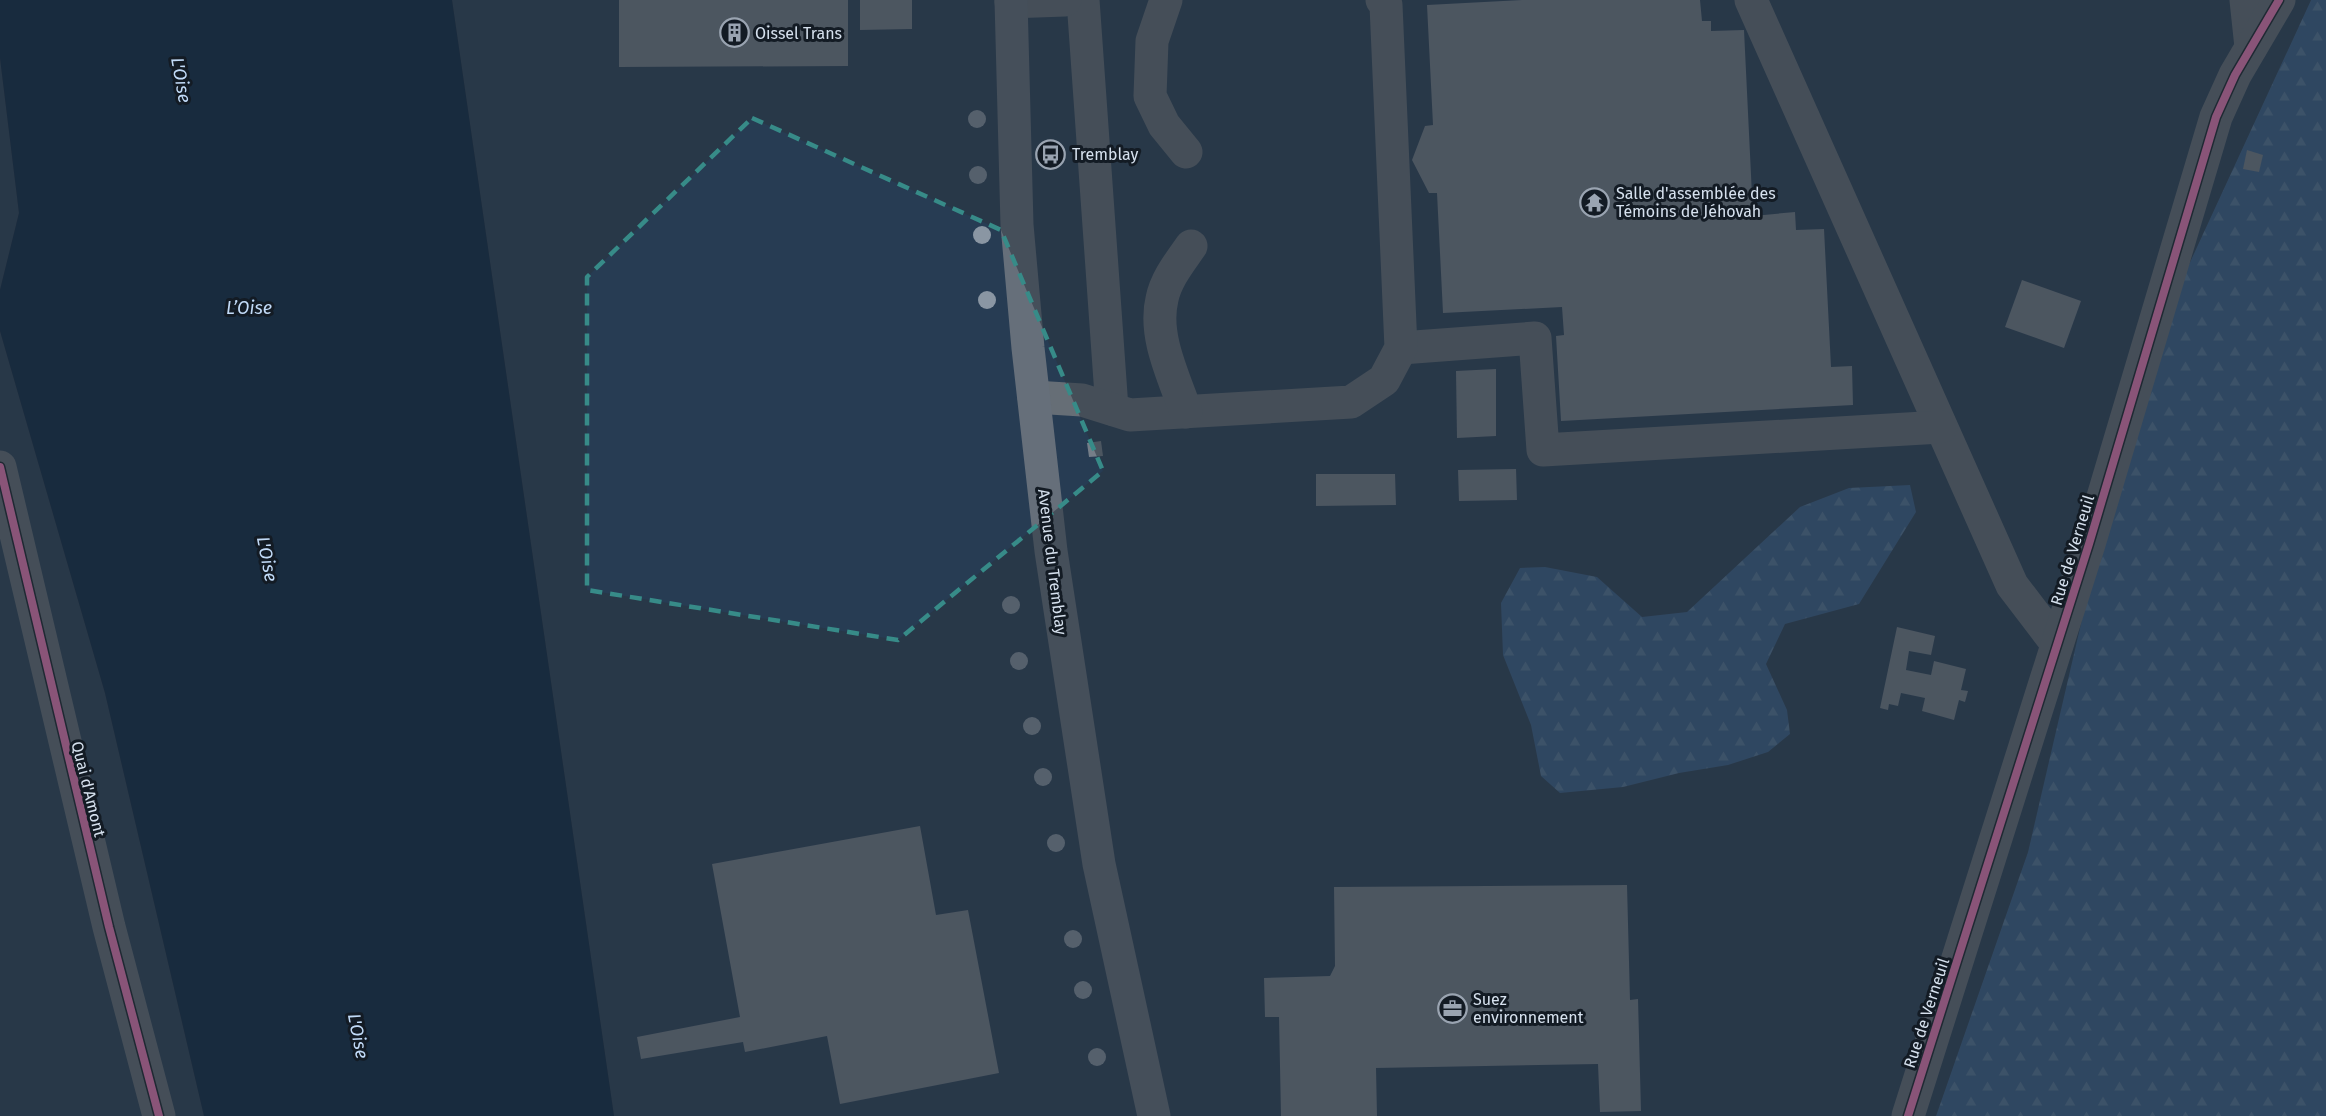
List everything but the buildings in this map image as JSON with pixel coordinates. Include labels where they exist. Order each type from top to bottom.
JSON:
[{"type":"main road","name":"Avenue du Tremblay","points":[[1011,1],[1017,225],[1051,551],[1083,774],[1108,912],[1154,1116]]},
{"type":"street","points":[[1011,1],[1065,0]]},
{"type":"street","points":[[1083,0],[1112,409]]},
{"type":"street","points":[[1166,0],[1152,41],[1150,96],[1164,126],[1186,152]]},
{"type":"street","points":[[1034,397],[1082,400],[1131,415],[1351,402],[1384,380],[1401,348],[1386,5],[1382,0]]},
{"type":"street","points":[[1751,0],[2012,585],[2057,644]]},
{"type":"street","points":[[2246,0],[2251,47]]},
{"type":"street","name":"Rue de Verneuil","points":[[1908,1116],[2057,644],[2216,117],[2251,47],[2279,0]]},
{"type":"street","points":[[1186,411],[1162,341],[1161,299],[1175,268],[1191,246]]},
{"type":"street","points":[[1401,348],[1535,338],[1543,450],[1941,427]]},
{"type":"street","name":"Quai d'Amont","points":[[0,467],[109,927],[159,1116]]},
{"type":"highlighted area","points":[[752,118],[1001,230],[1103,471],[898,640],[587,590],[587,277]]},
{"type":"shaded area","points":[[452,0],[2311,0],[2149,351],[2028,852],[1936,1116],[614,1116]]},
{"type":"shaded area","points":[[0,58],[19,213],[0,290]]},
{"type":"shaded area","points":[[0,331],[105,693],[204,1116],[0,1116]]},
{"type":"green space","points":[[2311,0],[2326,0],[2326,1116],[1936,1116],[2028,852],[2113,486],[2149,351]]},
{"type":"green space","points":[[1910,485],[1916,512],[1859,604],[1785,624],[1766,664],[1787,710],[1790,734],[1768,752],[1728,765],[1679,773],[1623,787],[1560,793],[1541,776],[1531,725],[1503,655],[1501,603],[1520,568],[1545,567],[1597,577],[1642,617],[1687,612],[1800,507],[1849,488]]},
{"type":"water","name":"L’Oise","points":[[0,0],[452,0],[614,1116],[204,1116],[105,693],[0,331],[0,290],[19,213],[0,58]]},
{"type":"cycle path","points":[[1908,1116],[2089,544],[2216,117],[2235,75],[2279,0]]},
{"type":"cycle path","points":[[0,467],[109,927],[159,1116]]},
{"type":"place","name":"Oissel Trans","points":[[734,33]]},
{"type":"place","name":"Tremblay","points":[[1051,154]]},
{"type":"place","name":"Salle d'assemblée des Témoins de Jéhovah","points":[[1595,202]]},
{"type":"place","name":"Suez environnement","points":[[1452,1008]]},
{"type":"water label","name":"L'Oise","points":[[181,80]]},
{"type":"water label","name":"L'Oise","points":[[267,559]]},
{"type":"water label","name":"L'Oise","points":[[358,1036]]}]
